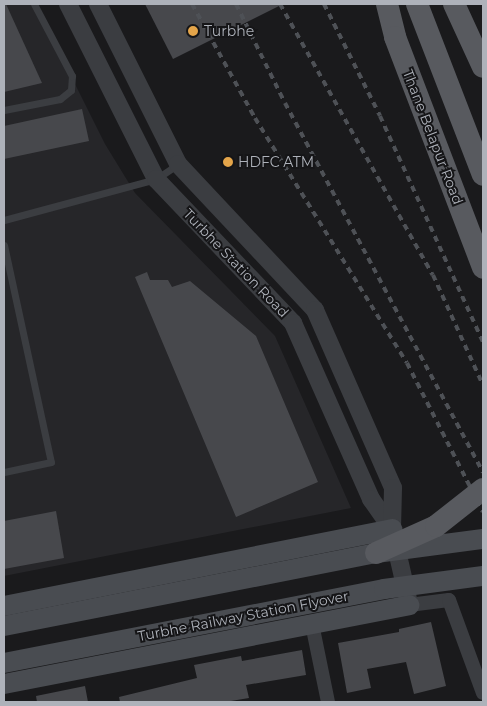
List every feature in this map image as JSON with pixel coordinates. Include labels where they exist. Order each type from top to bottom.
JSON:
[{"type":"main road","name":"Thane Belapur Road","points":[[387,4],[395,37],[483,268]]},
{"type":"main road","points":[[417,4],[483,175]]},
{"type":"main road","points":[[454,4],[483,67]]},
{"type":"main road","points":[[376,553],[436,526],[483,489]]},
{"type":"main road","points":[[4,606],[392,530]]},
{"type":"main road","points":[[4,626],[376,553],[483,539]]},
{"type":"main road","name":"Turbhe Railway Station Flyover","points":[[4,664],[384,589],[483,576]]},
{"type":"main road","points":[[4,684],[409,605]]},
{"type":"street","name":"Turbhe Station Road","points":[[68,4],[156,179],[293,323],[371,498],[392,530]]},
{"type":"street","name":"Turbhe Station Road","points":[[98,4],[178,164],[315,310],[393,488],[392,530],[409,605]]},
{"type":"street","points":[[409,605],[450,600],[483,693]]},
{"type":"street","points":[[312,624],[328,702]]},
{"type":"lane","points":[[4,110],[60,99],[71,90],[72,76],[34,4]]},
{"type":"lane","points":[[4,220],[156,179],[178,164]]},
{"type":"lane","points":[[4,245],[52,462],[4,472]]},
{"type":"shaded area","points":[[4,4],[35,4],[105,144],[135,193],[275,336],[351,508],[4,576]]},
{"type":"building","points":[[4,4],[6,4],[42,83],[4,92]]},
{"type":"building","name":"Turbhe","points":[[145,4],[283,4],[173,59]]},
{"type":"building","points":[[82,109],[89,141],[4,159],[4,126]]},
{"type":"building","points":[[147,272],[150,280],[168,280],[172,287],[190,281],[256,336],[318,482],[236,517],[135,277]]},
{"type":"building","points":[[56,511],[64,558],[4,569],[4,521]]},
{"type":"building","points":[[431,622],[446,686],[414,694],[406,662],[367,669],[371,688],[347,693],[338,643],[399,632],[399,629]]},
{"type":"building","points":[[302,650],[306,675],[246,685],[249,698],[225,702],[120,702],[119,697],[197,678],[194,665],[241,656],[242,661]]},
{"type":"building","points":[[85,686],[88,702],[37,702],[36,696]]},
{"type":"railway","points":[[192,4],[255,118],[407,363],[483,512]]},
{"type":"railway","points":[[236,4],[285,103],[483,472]]},
{"type":"railway","points":[[280,4],[433,275],[483,385]]},
{"type":"railway","points":[[324,4],[380,116],[483,342]]},
{"type":"place","name":"Turbhe","points":[[193,31]]},
{"type":"place","name":"HDFC ATM","points":[[228,162]]}]
